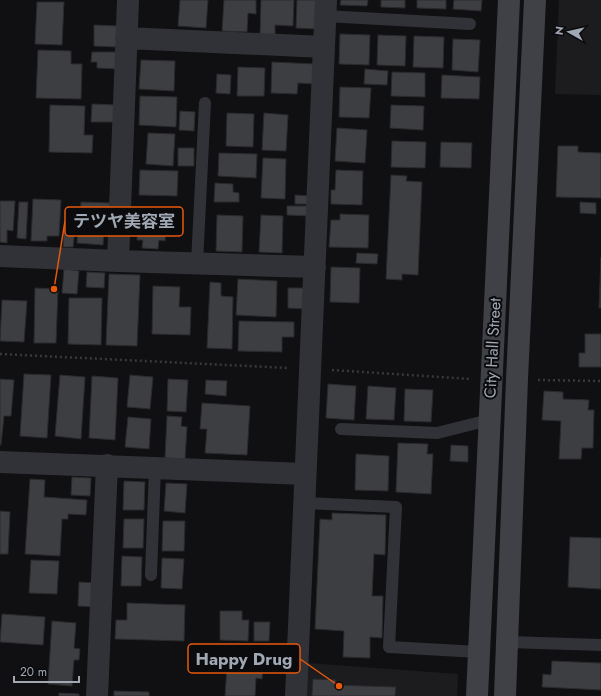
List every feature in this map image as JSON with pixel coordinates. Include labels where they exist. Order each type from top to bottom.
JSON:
[{"type":"street","points":[[118,261],[128,0]]},
{"type":"street","name":"City Hall Street","points":[[477,696],[510,0]]},
{"type":"street","name":"City Hall Street","points":[[505,696],[517,379],[535,0]]},
{"type":"street","points":[[296,696],[304,474],[311,369],[325,8]]},
{"type":"street","points":[[126,38],[324,47]]},
{"type":"street","points":[[0,256],[118,261],[315,266]]},
{"type":"street","points":[[0,462],[107,465],[304,474]]},
{"type":"street","points":[[97,696],[107,465]]},
{"type":"lane","points":[[325,8],[470,24]]},
{"type":"lane","points":[[197,263],[205,103]]},
{"type":"lane","points":[[342,429],[437,433],[489,420]]},
{"type":"lane","points":[[151,575],[155,467]]},
{"type":"lane","points":[[304,503],[396,507],[389,648],[479,652]]},
{"type":"lane","points":[[507,642],[601,645]]},
{"type":"path","points":[[0,354],[311,369],[491,380]]},
{"type":"path","points":[[517,379],[601,381]]},
{"type":"shaded area","points":[[559,0],[601,0],[601,95],[555,94]]},
{"type":"shaded area","points":[[308,663],[458,674],[457,696],[306,696]]},
{"type":"building","points":[[180,0],[208,0],[206,28],[178,26]]},
{"type":"building","points":[[224,0],[256,0],[256,14],[248,13],[247,32],[222,31]]},
{"type":"building","points":[[261,0],[294,0],[293,26],[275,25],[275,38],[260,37]]},
{"type":"building","points":[[297,0],[317,0],[316,29],[296,28]]},
{"type":"building","points":[[341,0],[368,0],[367,6],[340,5]]},
{"type":"building","points":[[381,0],[405,0],[405,8],[381,7]]},
{"type":"building","points":[[417,0],[446,0],[446,9],[417,8]]},
{"type":"building","points":[[454,0],[482,0],[481,11],[453,9]]},
{"type":"building","points":[[37,2],[64,2],[62,45],[35,44]]},
{"type":"building","points":[[94,25],[118,26],[117,47],[94,46]]},
{"type":"building","points":[[340,34],[370,35],[369,65],[339,64]]},
{"type":"building","points":[[378,35],[406,36],[405,66],[377,65]]},
{"type":"building","points":[[414,36],[444,37],[443,68],[413,67]]},
{"type":"building","points":[[453,39],[480,40],[478,72],[452,70]]},
{"type":"building","points":[[38,50],[71,51],[71,64],[82,64],[81,99],[36,98]]},
{"type":"building","points":[[92,52],[118,52],[118,69],[97,68],[97,62],[91,62]]},
{"type":"building","points":[[141,60],[175,61],[174,91],[139,89]]},
{"type":"building","points":[[272,62],[315,64],[314,84],[298,83],[297,94],[271,93]]},
{"type":"building","points":[[238,67],[265,68],[264,96],[237,96]]},
{"type":"building","points":[[365,69],[388,71],[387,85],[364,84]]},
{"type":"building","points":[[392,72],[425,73],[425,97],[391,96]]},
{"type":"building","points":[[217,74],[231,75],[230,94],[216,93]]},
{"type":"building","points":[[442,75],[480,77],[479,99],[441,98]]},
{"type":"building","points":[[340,87],[371,88],[369,118],[339,117]]},
{"type":"building","points":[[140,96],[177,97],[176,127],[139,125]]},
{"type":"building","points":[[92,104],[117,105],[117,122],[91,122]]},
{"type":"building","points":[[50,105],[85,106],[84,135],[93,135],[92,153],[49,152]]},
{"type":"building","points":[[391,105],[424,106],[423,130],[390,128]]},
{"type":"building","points":[[180,111],[195,112],[194,131],[179,130]]},
{"type":"building","points":[[227,113],[254,114],[253,147],[226,146]]},
{"type":"building","points":[[264,113],[288,115],[286,151],[262,150]]},
{"type":"building","points":[[337,128],[367,130],[365,163],[335,161]]},
{"type":"building","points":[[148,133],[175,134],[173,166],[146,164]]},
{"type":"building","points":[[392,141],[426,142],[425,168],[391,167]]},
{"type":"building","points":[[441,142],[472,143],[471,168],[440,167]]},
{"type":"building","points":[[558,146],[578,146],[578,152],[601,153],[601,198],[556,197]]},
{"type":"building","points":[[178,148],[194,148],[194,166],[178,166]]},
{"type":"building","points":[[219,153],[257,154],[256,178],[218,176]]},
{"type":"building","points":[[263,158],[286,159],[285,199],[261,198]]},
{"type":"building","points":[[140,170],[178,171],[177,196],[139,195]]},
{"type":"building","points":[[336,170],[363,171],[362,205],[331,204],[331,190],[335,190]]},
{"type":"building","points":[[391,175],[407,176],[406,181],[422,182],[418,275],[402,274],[402,280],[386,279]]},
{"type":"building","points":[[215,183],[233,184],[233,192],[239,193],[239,202],[214,202]]},
{"type":"building","points":[[295,195],[309,196],[309,204],[295,204]]},
{"type":"building","points":[[33,199],[61,200],[59,236],[47,236],[47,241],[31,241]]},
{"type":"building","points":[[0,201],[15,201],[13,231],[7,230],[7,243],[0,242]]},
{"type":"building","points":[[19,202],[28,202],[26,239],[17,238]]},
{"type":"building","points":[[81,202],[112,203],[111,219],[101,219],[101,226],[80,225]]},
{"type":"building","points":[[580,202],[596,203],[596,214],[580,213]]},
{"type":"building","points":[[287,206],[310,206],[310,216],[287,215]]},
{"type":"building","points":[[139,208],[167,209],[165,241],[159,240],[158,249],[142,248],[143,240],[137,240]]},
{"type":"building","points":[[340,214],[369,215],[368,248],[329,247],[331,220],[340,220]]},
{"type":"building","points":[[217,215],[243,216],[242,252],[216,251]]},
{"type":"building","points":[[261,215],[283,216],[282,253],[259,252]]},
{"type":"building","points":[[64,229],[75,229],[73,247],[63,247]]},
{"type":"building","points":[[78,229],[104,230],[103,245],[77,243]]},
{"type":"building","points":[[357,253],[378,254],[377,264],[356,263]]},
{"type":"building","points":[[601,257],[601,308],[599,308]]},
{"type":"building","points":[[331,267],[360,268],[359,303],[330,302]]},
{"type":"building","points":[[64,269],[79,271],[77,294],[62,293]]},
{"type":"building","points":[[87,272],[105,273],[104,288],[86,287]]},
{"type":"building","points":[[109,274],[140,275],[137,346],[106,345]]},
{"type":"building","points":[[238,279],[277,281],[276,317],[236,315]]},
{"type":"building","points":[[210,282],[221,283],[221,296],[233,297],[232,349],[207,348]]},
{"type":"building","points":[[153,286],[180,287],[179,307],[191,307],[190,335],[152,334]]},
{"type":"building","points":[[35,288],[58,289],[56,343],[34,343]]},
{"type":"building","points":[[288,288],[308,288],[308,309],[288,308]]},
{"type":"building","points":[[69,298],[102,298],[101,345],[68,344]]},
{"type":"building","points":[[2,300],[27,301],[24,342],[0,341]]},
{"type":"building","points":[[239,321],[294,322],[294,337],[282,337],[282,352],[238,351]]},
{"type":"building","points":[[585,334],[601,334],[601,367],[579,367],[579,353],[585,353]]},
{"type":"building","points":[[24,374],[51,375],[47,438],[20,436]]},
{"type":"building","points":[[60,375],[85,377],[81,439],[55,436]]},
{"type":"building","points":[[130,375],[153,377],[150,409],[127,407]]},
{"type":"building","points":[[92,376],[118,378],[115,440],[89,438]]},
{"type":"building","points":[[0,379],[14,380],[11,416],[4,416],[1,445],[0,445]]},
{"type":"building","points":[[168,379],[188,380],[186,412],[167,411]]},
{"type":"building","points":[[206,380],[227,381],[226,396],[205,394]]},
{"type":"building","points":[[328,384],[356,386],[354,420],[326,418]]},
{"type":"building","points":[[368,386],[396,388],[394,420],[366,419]]},
{"type":"building","points":[[405,389],[433,390],[431,422],[404,421]]},
{"type":"building","points":[[544,391],[563,392],[563,399],[589,400],[588,410],[594,410],[593,448],[582,448],[581,459],[559,459],[561,421],[542,420]]},
{"type":"building","points":[[202,403],[250,406],[247,455],[205,453],[207,429],[200,429]]},
{"type":"building","points":[[167,416],[182,417],[181,426],[187,427],[185,459],[165,458]]},
{"type":"building","points":[[128,417],[151,419],[149,449],[125,447]]},
{"type":"building","points":[[398,443],[428,444],[427,454],[433,454],[431,494],[396,492]]},
{"type":"building","points":[[451,445],[468,446],[468,462],[450,461]]},
{"type":"building","points":[[356,454],[389,456],[388,491],[355,490]]},
{"type":"building","points":[[72,477],[91,478],[90,496],[71,495]]},
{"type":"building","points":[[30,479],[45,480],[44,497],[87,500],[86,515],[68,514],[68,519],[62,519],[60,556],[25,554]]},
{"type":"building","points":[[124,481],[145,482],[144,510],[123,510]]},
{"type":"building","points":[[166,483],[187,484],[185,513],[164,511]]},
{"type":"building","points":[[0,511],[10,512],[8,554],[0,554]]},
{"type":"building","points":[[332,513],[386,515],[385,555],[374,554],[372,596],[383,596],[382,638],[370,637],[370,658],[343,657],[344,631],[315,629],[320,519],[332,520]]},
{"type":"building","points":[[124,519],[144,519],[143,548],[123,548]]},
{"type":"building","points":[[163,521],[185,521],[184,551],[162,551]]},
{"type":"building","points":[[570,537],[601,538],[601,589],[568,587]]},
{"type":"building","points":[[122,556],[142,557],[141,586],[121,586]]},
{"type":"building","points":[[162,558],[184,559],[182,589],[161,588]]},
{"type":"building","points":[[31,560],[59,561],[57,594],[29,593]]},
{"type":"building","points":[[79,582],[97,583],[96,607],[78,606]]},
{"type":"building","points":[[127,603],[185,605],[184,641],[115,639],[116,620],[127,620]]},
{"type":"building","points":[[220,611],[242,611],[242,620],[249,620],[248,641],[220,640]]},
{"type":"building","points":[[2,614],[45,617],[43,645],[0,642]]},
{"type":"building","points":[[52,621],[76,623],[74,648],[80,649],[79,660],[74,660],[72,686],[48,684]]},
{"type":"building","points":[[254,622],[270,622],[269,641],[254,641]]},
{"type":"building","points":[[247,646],[265,647],[262,679],[256,678],[255,696],[225,696],[228,652],[246,653]]},
{"type":"building","points":[[552,661],[601,663],[601,690],[542,687],[543,674],[551,675]]},
{"type":"building","points":[[313,679],[336,680],[335,685],[396,687],[395,696],[312,696]]},
{"type":"building","points":[[114,691],[149,692],[149,696],[114,696]]},
{"type":"building","points":[[59,693],[79,694],[79,696],[59,696]]},
{"type":"place","name":"テツヤ美容室","points":[[54,289]]},
{"type":"place","name":"Happy Drug","points":[[339,686]]}]
